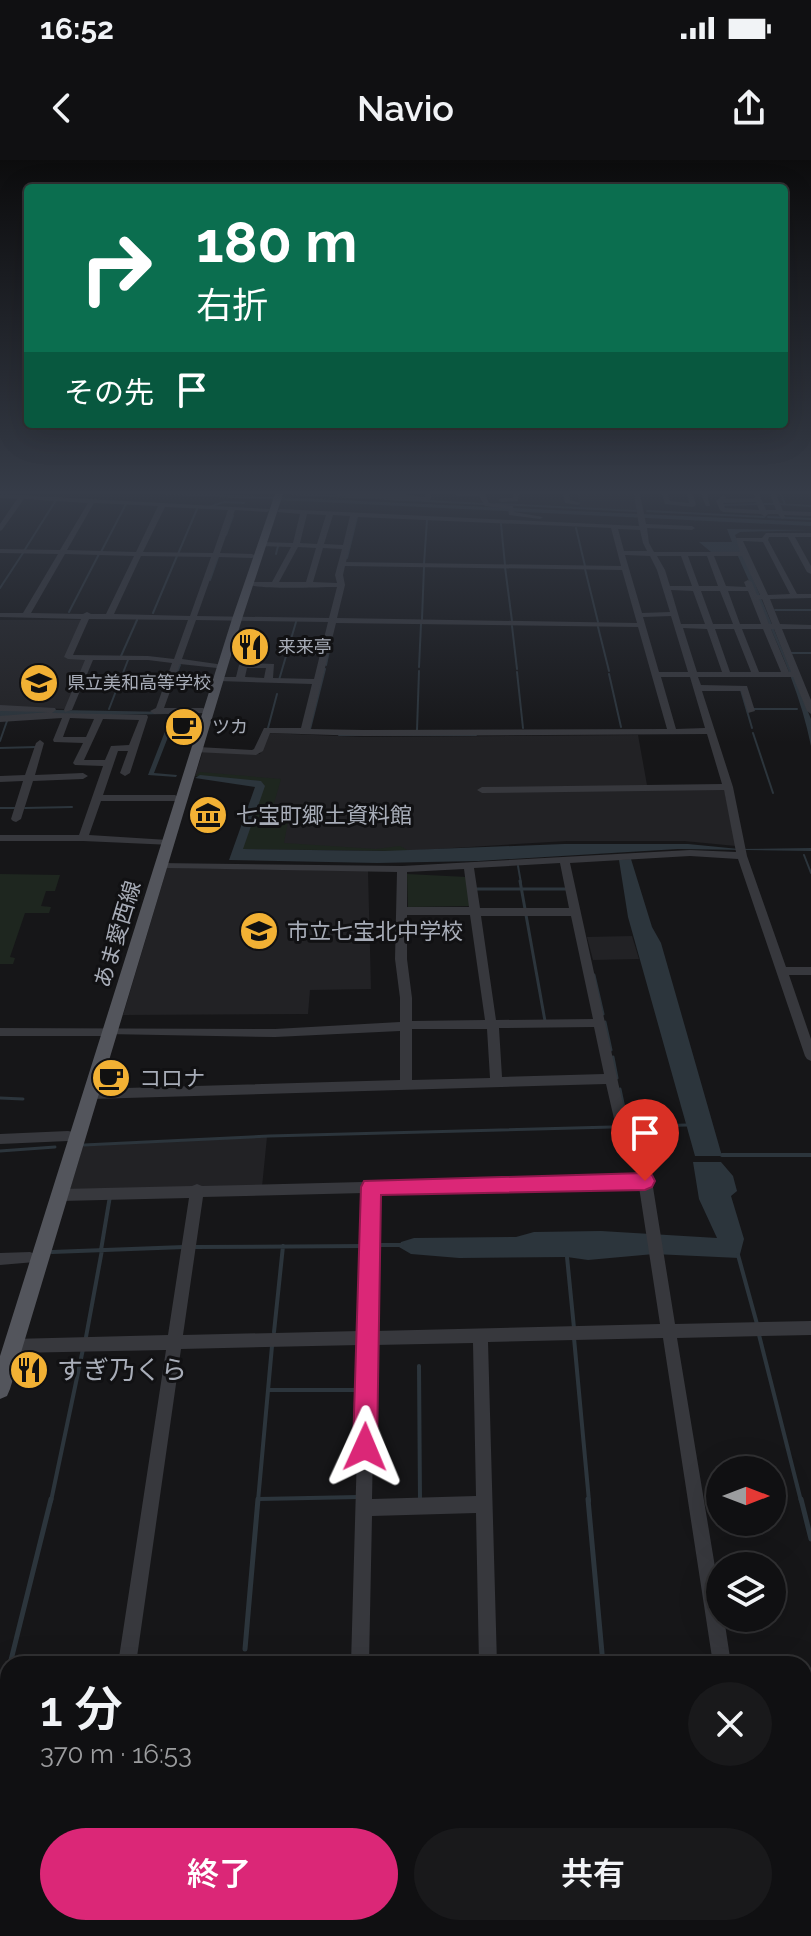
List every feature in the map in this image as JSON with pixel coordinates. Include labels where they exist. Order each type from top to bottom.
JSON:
[{"type":"main road","name":"あま愛西線","points":[[6,1349],[60,1195],[91,1094],[106,1031],[164,843],[198,750],[247,577]]},
{"type":"main road","name":"あま愛西線","points":[[234,618],[250,577]]},
{"type":"main road","name":"あま愛西線","points":[[0,1389],[6,1349],[30,1258],[68,1136],[162,865],[175,798],[218,673]]},
{"type":"street","points":[[26,615],[48,577]]},
{"type":"street","points":[[110,615],[128,577]]},
{"type":"street","points":[[159,711],[207,577]]},
{"type":"street","points":[[274,585],[278,577]]},
{"type":"street","points":[[309,585],[311,577]]},
{"type":"street","points":[[305,731],[341,585],[339,577]]},
{"type":"street","points":[[628,577],[672,731]]},
{"type":"street","points":[[663,577],[728,787],[741,853],[811,1056]]},
{"type":"street","points":[[692,577],[727,674]]},
{"type":"street","points":[[718,577],[756,675]]},
{"type":"street","points":[[751,577],[759,595]]},
{"type":"street","points":[[751,577],[792,675],[811,711]]},
{"type":"street","points":[[784,577],[795,597]]},
{"type":"street","points":[[249,584],[341,585]]},
{"type":"street","points":[[667,588],[811,596]]},
{"type":"street","points":[[87,614],[68,657],[178,662],[240,680],[317,682]]},
{"type":"street","points":[[639,615],[675,614]]},
{"type":"street","points":[[0,615],[642,625]]},
{"type":"street","points":[[679,626],[811,627]]},
{"type":"street","points":[[88,740],[57,740],[90,657]]},
{"type":"street","points":[[240,680],[243,665],[271,666],[268,681]]},
{"type":"street","points":[[656,674],[792,675]]},
{"type":"street","points":[[699,688],[744,688],[751,711]]},
{"type":"street","points":[[0,708],[144,717],[125,773]]},
{"type":"street","points":[[0,719],[67,713],[203,711]]},
{"type":"street","points":[[100,716],[78,763],[110,763]]},
{"type":"street","points":[[198,750],[253,753],[258,751],[267,730],[711,731]]},
{"type":"street","points":[[16,819],[40,743]]},
{"type":"street","points":[[83,838],[114,748],[133,748]]},
{"type":"street","points":[[0,779],[83,776]]},
{"type":"street","points":[[482,790],[728,787]]},
{"type":"street","points":[[98,798],[175,798]]},
{"type":"street","points":[[0,838],[83,838],[164,843]]},
{"type":"street","points":[[162,865],[402,869],[690,853],[741,853]]},
{"type":"street","points":[[564,860],[621,1123]]},
{"type":"street","points":[[469,866],[492,1024],[496,1083]]},
{"type":"street","points":[[402,869],[401,959],[406,1085]]},
{"type":"street","points":[[403,911],[575,912]]},
{"type":"street","points":[[782,971],[811,971]]},
{"type":"street","points":[[0,1032],[275,1033],[406,1025],[600,1023]]},
{"type":"street","points":[[91,1094],[612,1079]]},
{"type":"street","points":[[0,1139],[68,1136]]},
{"type":"street","points":[[60,1195],[645,1181],[721,1656]]},
{"type":"street","points":[[360,1656],[371,1187]]},
{"type":"street","points":[[128,1656],[197,1190]]},
{"type":"street","points":[[0,1259],[30,1258]]},
{"type":"street","points":[[6,1349],[367,1336],[811,1328]]},
{"type":"street","points":[[480,1334],[488,1656]]},
{"type":"street","points":[[363,1508],[485,1504]]},
{"type":"shaded area","points":[[747,577],[752,577],[811,719],[811,746],[798,696]]},
{"type":"shaded area","name":"県立美和高等学校","points":[[0,620],[82,620],[65,658],[87,659],[67,709],[0,707]]},
{"type":"shaded area","points":[[0,709],[174,712],[177,714],[154,773],[177,775],[148,775],[171,716],[168,714],[0,717]]},
{"type":"shaded area","points":[[267,733],[362,737],[638,735],[647,785],[724,789],[736,846],[684,841],[567,841],[404,851],[242,849],[265,786],[195,776],[203,751],[260,754]]},
{"type":"shaded area","points":[[200,772],[281,779],[271,814],[289,816],[284,843],[376,849],[400,846],[409,851],[242,849],[260,781],[195,776]]},
{"type":"shaded area","points":[[200,775],[261,781],[265,786],[243,849],[384,851],[564,844],[688,844],[739,849],[811,848],[811,851],[678,849],[478,861],[377,863],[229,860],[255,787],[195,778]]},
{"type":"shaded area","points":[[631,859],[652,927],[661,943],[722,1156],[695,1156],[628,917],[619,860]]},
{"type":"shaded area","name":"市立七宝北中学校","points":[[167,868],[368,871],[371,989],[310,990],[308,1014],[123,1015]]},
{"type":"shaded area","points":[[0,874],[60,875],[55,891],[46,891],[41,906],[51,907],[49,913],[25,913],[10,957],[15,958],[13,964],[0,964]]},
{"type":"shaded area","points":[[407,874],[467,877],[471,906],[408,907]]},
{"type":"shaded area","points":[[632,936],[639,959],[593,960],[587,937]]},
{"type":"shaded area","points":[[267,1137],[262,1187],[70,1189],[83,1146]]},
{"type":"shaded area","points":[[693,1162],[721,1162],[733,1176],[737,1191],[731,1196],[744,1239],[739,1258],[654,1254],[588,1260],[567,1257],[459,1258],[411,1254],[399,1247],[401,1242],[414,1238],[516,1237],[534,1232],[601,1231],[717,1238],[699,1199]]},
{"type":"waterway","points":[[0,588],[7,577]]},
{"type":"waterway","points":[[69,612],[87,577]]},
{"type":"waterway","points":[[153,613],[168,577]]},
{"type":"waterway","points":[[422,619],[424,577]]},
{"type":"waterway","points":[[506,577],[512,621]]},
{"type":"waterway","points":[[587,577],[598,622]]},
{"type":"waterway","points":[[775,610],[811,610]]},
{"type":"waterway","points":[[121,656],[137,620]]},
{"type":"waterway","points":[[279,680],[296,622]]},
{"type":"waterway","points":[[419,667],[421,624]]},
{"type":"waterway","points":[[512,626],[517,669]]},
{"type":"waterway","points":[[598,627],[609,671]]},
{"type":"waterway","points":[[326,665],[330,646]]},
{"type":"waterway","points":[[287,653],[320,654]]},
{"type":"waterway","points":[[791,653],[811,653]]},
{"type":"waterway","points":[[109,709],[128,660]]},
{"type":"waterway","points":[[171,688],[180,665]]},
{"type":"waterway","points":[[310,729],[325,669]]},
{"type":"waterway","points":[[417,730],[419,671]]},
{"type":"waterway","points":[[517,672],[523,728]]},
{"type":"waterway","points":[[609,674],[621,727]]},
{"type":"waterway","points":[[741,690],[752,728]]},
{"type":"waterway","points":[[268,728],[277,694]]},
{"type":"waterway","points":[[754,709],[797,709]]},
{"type":"waterway","points":[[0,741],[7,721]]},
{"type":"waterway","points":[[753,733],[773,793]]},
{"type":"waterway","points":[[339,735],[476,735]]},
{"type":"waterway","points":[[0,748],[37,747]]},
{"type":"waterway","points":[[25,808],[72,807]]},
{"type":"waterway","points":[[0,808],[16,808]]},
{"type":"waterway","points":[[804,855],[811,873]]},
{"type":"waterway","points":[[518,866],[521,883]]},
{"type":"waterway","points":[[520,881],[521,889]]},
{"type":"waterway","points":[[476,889],[521,889]]},
{"type":"waterway","points":[[521,889],[566,889]]},
{"type":"waterway","points":[[521,889],[525,909]]},
{"type":"waterway","points":[[526,915],[545,1021]]},
{"type":"waterway","points":[[594,975],[603,1014]]},
{"type":"waterway","points":[[605,1022],[611,1050]]},
{"type":"waterway","points":[[613,1057],[617,1078]]},
{"type":"waterway","points":[[620,1089],[628,1127]]},
{"type":"waterway","points":[[0,1098],[23,1099]]},
{"type":"waterway","points":[[628,1127],[687,1125]]},
{"type":"waterway","points":[[84,1145],[269,1136],[628,1127]]},
{"type":"waterway","points":[[0,1151],[55,1147]]},
{"type":"waterway","points":[[722,1155],[811,1155]]},
{"type":"waterway","points":[[101,1250],[110,1196]]},
{"type":"waterway","points":[[374,1245],[402,1245]]},
{"type":"waterway","points":[[193,1247],[283,1246]]},
{"type":"waterway","points":[[274,1332],[283,1246]]},
{"type":"waterway","points":[[283,1246],[365,1246]]},
{"type":"waterway","points":[[102,1250],[184,1247]]},
{"type":"waterway","points":[[52,1252],[102,1250]]},
{"type":"waterway","points":[[86,1337],[102,1250]]},
{"type":"waterway","points":[[738,1255],[757,1324]]},
{"type":"waterway","points":[[567,1257],[574,1328]]},
{"type":"waterway","points":[[759,1335],[801,1501]]},
{"type":"waterway","points":[[574,1338],[589,1501]]},
{"type":"waterway","points":[[268,1390],[272,1346]]},
{"type":"waterway","points":[[51,1501],[83,1349]]},
{"type":"waterway","points":[[419,1366],[420,1501]]},
{"type":"waterway","points":[[258,1501],[268,1390]]},
{"type":"waterway","points":[[268,1390],[360,1390]]},
{"type":"waterway","points":[[259,1499],[359,1497]]},
{"type":"waterway","points":[[12,1656],[51,1499]]},
{"type":"waterway","points":[[245,1649],[258,1499]]},
{"type":"waterway","points":[[588,1499],[602,1656]]},
{"type":"waterway","points":[[801,1499],[811,1539]]},
{"type":"place","name":"来来亭","points":[[250,647]]},
{"type":"place","name":"県立美和高等学校","points":[[39,683]]},
{"type":"place","name":"ツカ","points":[[184,727]]},
{"type":"place","name":"七宝町郷土資料館","points":[[208,815]]},
{"type":"place","name":"市立七宝北中学校","points":[[259,931]]},
{"type":"place","name":"コロナ","points":[[111,1078]]},
{"type":"place","name":"すぎ乃くら","points":[[29,1370]]},
{"type":"route","points":[[365,1447],[371,1187],[645,1181]]}]
